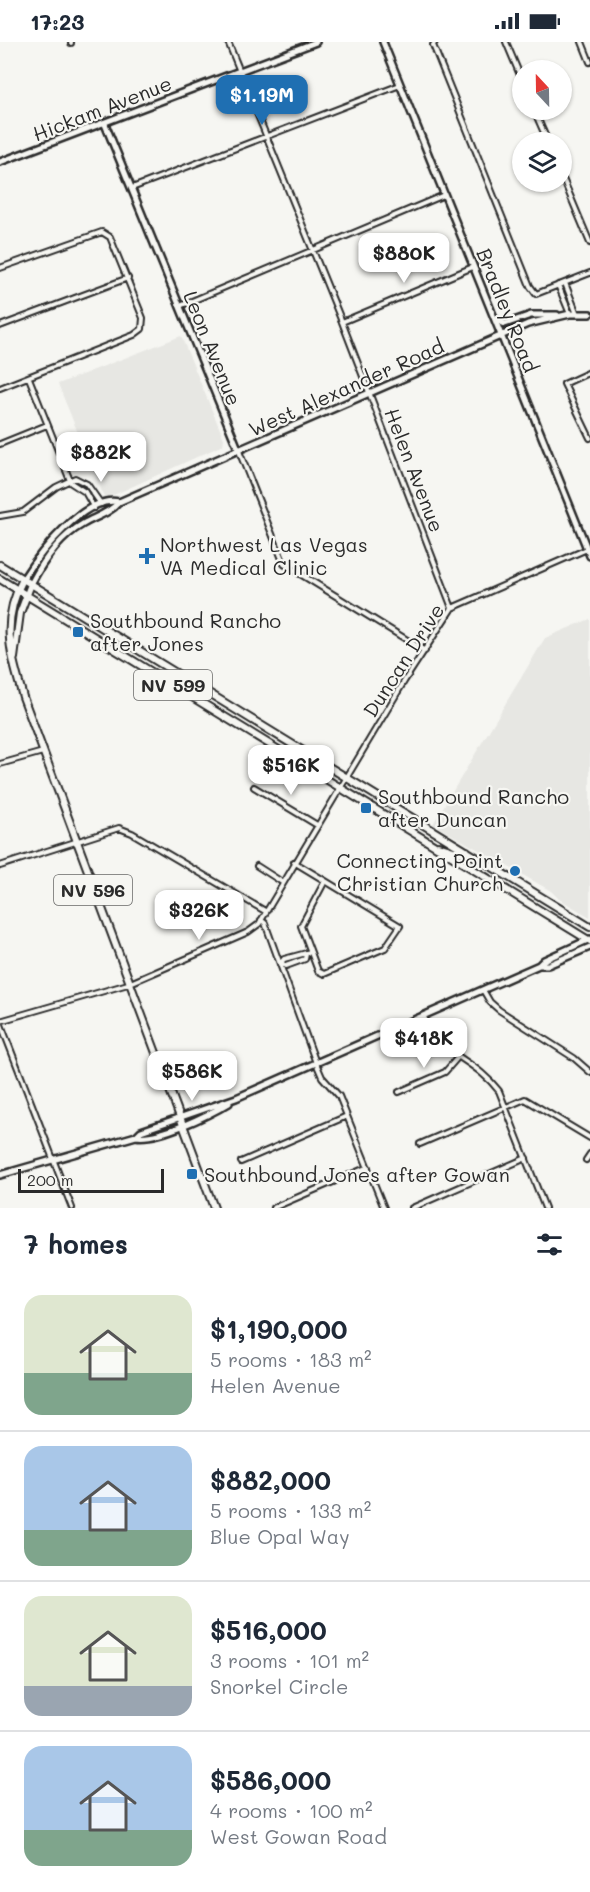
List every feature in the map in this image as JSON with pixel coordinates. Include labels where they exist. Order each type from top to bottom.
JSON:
[{"type":"main road","name":"NV 599","points":[[0,565],[590,927]]},
{"type":"main road","name":"NV 599","points":[[0,579],[590,942]]},
{"type":"main road","name":"NV 596","points":[[23,579],[17,589],[8,625],[8,645],[14,658],[23,698],[213,1208]]},
{"type":"main road","name":"NV 596","points":[[14,658],[26,594],[31,584]]},
{"type":"main road","points":[[435,846],[460,853],[467,851]]},
{"type":"main road","points":[[471,869],[482,860]]},
{"type":"street","name":"Helen Avenue","points":[[228,42],[342,321],[452,608]]},
{"type":"street","name":"Hickam Avenue","points":[[0,162],[316,42]]},
{"type":"street","name":"Bradley Road","points":[[383,42],[590,556]]},
{"type":"street","points":[[506,42],[514,60]]},
{"type":"street","points":[[582,42],[590,62]]},
{"type":"street","points":[[434,43],[530,286],[536,294],[590,273]]},
{"type":"street","points":[[132,188],[400,85]]},
{"type":"street","name":"Leon Avenue","points":[[105,124],[284,564],[425,651]]},
{"type":"street","points":[[569,192],[590,243]]},
{"type":"street","points":[[180,306],[444,195]]},
{"type":"street","points":[[0,268],[102,232],[110,237],[143,318],[142,329],[134,335],[0,388]]},
{"type":"street","points":[[342,321],[473,267]]},
{"type":"street","points":[[0,326],[128,278]]},
{"type":"street","points":[[565,283],[577,314]]},
{"type":"street","points":[[558,285],[570,314]]},
{"type":"street","points":[[495,319],[505,324],[531,315],[548,313],[561,316]]},
{"type":"street","name":"West Alexander Road","points":[[31,584],[38,570],[63,539],[82,524],[114,508],[118,502],[528,324],[570,314],[590,314]]},
{"type":"street","points":[[590,372],[564,384],[590,439]]},
{"type":"street","points":[[29,378],[71,481],[85,492],[94,508]]},
{"type":"street","points":[[0,444],[47,425]]},
{"type":"street","points":[[0,516],[23,512],[56,487],[75,478],[87,484],[101,505]]},
{"type":"street","name":"West Alexander Road","points":[[23,579],[49,542],[94,508],[112,500],[118,502]]},
{"type":"street","name":"Duncan Drive","points":[[261,920],[294,862],[452,608],[587,549]]},
{"type":"street","points":[[0,764],[43,752]]},
{"type":"street","points":[[254,787],[317,825]]},
{"type":"street","points":[[0,866],[76,844],[119,828],[132,833],[265,911]]},
{"type":"street","points":[[294,862],[326,881],[399,926],[385,948],[324,975],[318,972],[308,953],[301,926],[326,881]]},
{"type":"street","points":[[257,866],[282,882]]},
{"type":"street","points":[[72,1208],[0,1022],[128,984],[248,932],[261,920],[265,923],[281,964],[316,1063],[322,1077],[339,1096],[384,1208]]},
{"type":"street","points":[[0,1175],[136,1136],[141,1131],[180,1123],[424,1017],[539,965],[544,960],[590,942]]},
{"type":"street","points":[[281,964],[286,966],[305,959],[308,953]]},
{"type":"street","points":[[483,990],[490,1002],[499,1010],[574,1058],[590,1072]]},
{"type":"street","points":[[424,1017],[438,1042],[489,1078],[505,1106],[546,1208]]},
{"type":"street","points":[[399,1092],[445,1072],[458,1057]]},
{"type":"street","points":[[420,1144],[520,1100],[530,1101],[590,1138]]},
{"type":"street","points":[[241,1162],[347,1116]]},
{"type":"street","points":[[586,1160],[590,1154]]},
{"type":"street","points":[[412,1208],[526,1158]]},
{"type":"street","points":[[273,1208],[368,1167]]},
{"type":"shaded area","points":[[181,336],[224,439],[223,445],[105,499],[58,384]]},
{"type":"shaded area","points":[[590,619],[590,917],[559,899],[551,891],[433,824],[545,638]]},
{"type":"place","name":"Northwest Las Vegas VA Medical Clinic","points":[[147,556]]},
{"type":"place","name":"Southbound Rancho after Jones","points":[[78,632]]},
{"type":"place","name":"Southbound Rancho after Duncan","points":[[366,808]]},
{"type":"place","name":"Connecting Point Christian Church","points":[[515,871]]},
{"type":"place","name":"Southbound Jones after Gowan","points":[[192,1174]]}]
